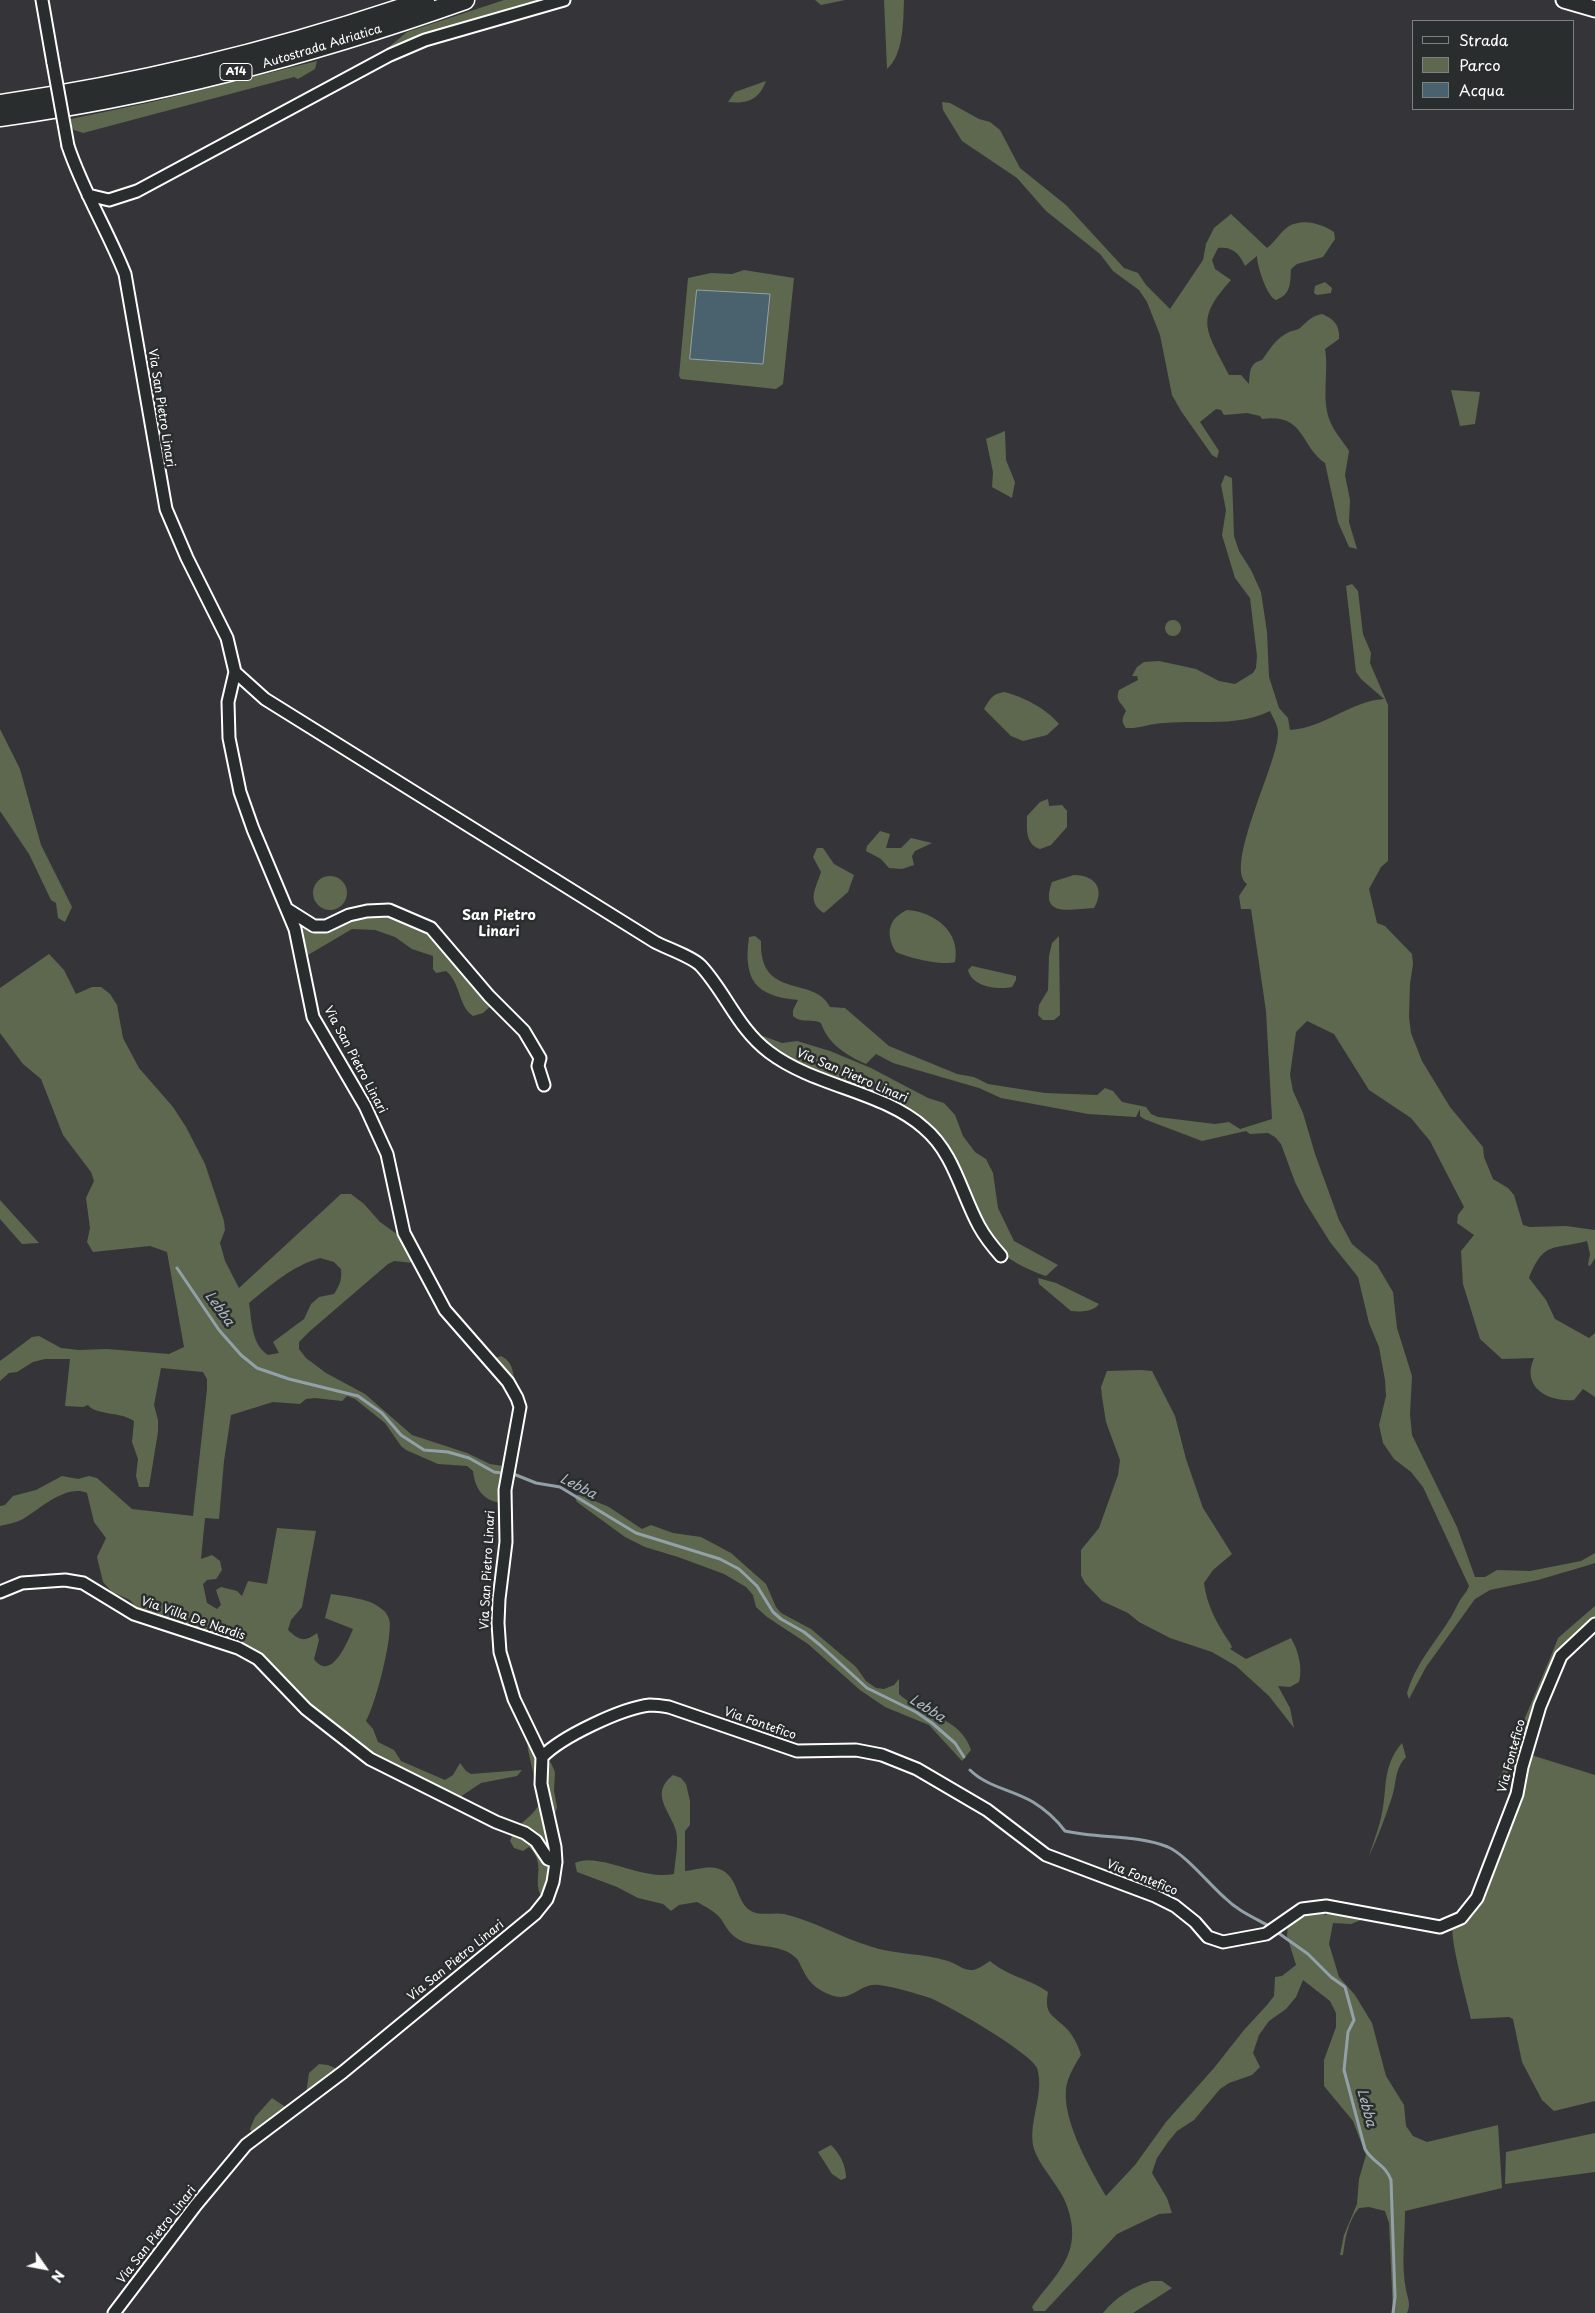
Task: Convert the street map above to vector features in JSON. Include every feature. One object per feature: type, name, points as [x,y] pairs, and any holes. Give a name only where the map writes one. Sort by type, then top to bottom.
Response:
[{"type":"highway","name":"Autostrada Adriatica","points":[[0,104],[121,84],[204,66],[315,36],[425,0]]},
{"type":"highway","name":"Autostrada Adriatica","points":[[0,117],[123,97],[247,69],[342,42],[465,0]]},
{"type":"main road","points":[[1564,0],[1595,8]]},
{"type":"street","name":"Via San Pietro Linari","points":[[42,0],[68,146],[88,195],[125,274],[166,509],[187,558],[227,638],[235,672],[228,702],[228,738],[238,784],[252,829],[295,929],[313,1017],[334,1056],[365,1106],[386,1154],[404,1233],[445,1310],[508,1382],[518,1398],[520,1407],[507,1474],[506,1542],[499,1598],[499,1640],[514,1699],[542,1757],[541,1784],[555,1847],[556,1862],[547,1899],[535,1914],[350,2066],[246,2145],[196,2205],[114,2313]]},
{"type":"street","points":[[88,195],[109,200],[137,191],[368,66],[425,40],[564,0]]},
{"type":"street","name":"Via San Pietro Linari","points":[[235,672],[273,704],[654,942],[700,964],[742,1026],[768,1052],[799,1071],[886,1105],[906,1115],[924,1128],[936,1141],[955,1172],[978,1226],[1002,1256]]},
{"type":"street","points":[[287,910],[314,926],[326,926],[349,915],[367,910],[389,910],[431,928],[489,996],[524,1031],[540,1058],[538,1066],[544,1085]]},
{"type":"street","name":"Via Villa De Nardis","points":[[0,1592],[22,1583],[64,1580],[83,1583],[134,1614],[238,1648],[258,1659],[306,1709],[370,1759],[496,1822],[525,1833],[536,1841],[548,1859],[556,1862]]},
{"type":"street","name":"Via Fontefico","points":[[542,1757],[551,1747],[568,1737],[630,1709],[651,1705],[670,1707],[797,1751],[856,1750],[882,1755],[917,1769],[987,1810],[1046,1855],[1155,1896],[1195,1922],[1208,1937],[1222,1942],[1266,1934],[1302,1909],[1326,1906],[1440,1927],[1461,1918],[1477,1898],[1517,1794],[1522,1767],[1540,1706],[1561,1656],[1595,1624]]},
{"type":"green space","points":[[504,0],[558,0],[388,51],[390,46],[407,32]]},
{"type":"green space","points":[[815,0],[845,0],[821,5]]},
{"type":"green space","points":[[884,0],[904,0],[900,46],[893,63],[887,69]]},
{"type":"green space","points":[[317,61],[315,69],[298,79],[294,77],[83,133],[74,130],[66,120],[152,102]]},
{"type":"green space","points":[[766,81],[756,97],[747,101],[728,102],[735,92]]},
{"type":"green space","points":[[942,102],[950,103],[979,119],[990,122],[1000,130],[1020,168],[1066,205],[1124,268],[1138,273],[1146,285],[1170,309],[1203,260],[1206,244],[1214,228],[1231,214],[1267,248],[1286,228],[1301,222],[1313,223],[1334,232],[1335,239],[1323,257],[1297,264],[1291,269],[1289,288],[1285,295],[1276,300],[1266,287],[1257,256],[1245,266],[1235,252],[1227,248],[1218,248],[1212,260],[1215,269],[1231,280],[1212,306],[1208,316],[1208,326],[1214,347],[1229,375],[1241,375],[1249,384],[1252,366],[1262,360],[1273,344],[1284,335],[1299,329],[1312,317],[1322,314],[1335,323],[1339,339],[1325,349],[1326,404],[1327,413],[1332,425],[1349,451],[1345,475],[1350,500],[1349,522],[1357,549],[1349,547],[1338,522],[1325,463],[1317,456],[1294,426],[1276,418],[1262,419],[1260,416],[1247,413],[1224,415],[1221,410],[1216,409],[1200,422],[1219,451],[1217,458],[1212,455],[1172,395],[1160,335],[1147,302],[1139,290],[1113,271],[1100,254],[1046,211],[1017,178],[962,141],[943,110]]},
{"type":"green space","points":[[744,270],[794,278],[783,384],[776,389],[681,379],[679,376],[688,278],[711,273],[732,274]]},
{"type":"green space","points":[[1325,282],[1332,288],[1331,293],[1317,295],[1314,293],[1315,286]]},
{"type":"green space","points":[[1451,390],[1480,392],[1475,424],[1460,426]]},
{"type":"green space","points":[[1005,431],[1006,460],[1015,482],[1012,498],[992,487],[993,472],[986,439]]},
{"type":"green space","points":[[1225,475],[1232,478],[1234,536],[1239,551],[1251,570],[1261,592],[1267,632],[1269,677],[1279,708],[1288,718],[1290,730],[1315,725],[1360,704],[1384,699],[1361,679],[1356,672],[1346,586],[1352,584],[1358,591],[1363,634],[1371,653],[1370,663],[1388,705],[1388,861],[1381,867],[1369,889],[1377,923],[1385,926],[1412,954],[1409,1017],[1411,1033],[1422,1061],[1450,1107],[1483,1147],[1484,1157],[1493,1179],[1508,1188],[1514,1195],[1523,1225],[1530,1227],[1566,1226],[1595,1230],[1595,1258],[1590,1266],[1588,1265],[1590,1254],[1587,1241],[1558,1247],[1545,1252],[1534,1266],[1529,1278],[1546,1300],[1555,1319],[1589,1338],[1595,1333],[1595,1397],[1583,1389],[1574,1400],[1564,1400],[1546,1395],[1534,1385],[1531,1377],[1531,1368],[1534,1358],[1502,1359],[1480,1339],[1463,1284],[1461,1251],[1474,1235],[1457,1223],[1458,1215],[1464,1207],[1430,1141],[1411,1118],[1369,1090],[1334,1034],[1307,1021],[1296,1032],[1290,1075],[1293,1091],[1303,1113],[1315,1154],[1339,1220],[1352,1244],[1377,1265],[1393,1292],[1397,1328],[1412,1376],[1410,1414],[1412,1435],[1457,1527],[1475,1577],[1485,1577],[1497,1570],[1530,1571],[1581,1561],[1595,1553],[1595,1563],[1538,1580],[1490,1590],[1475,1599],[1426,1667],[1409,1699],[1407,1693],[1417,1669],[1469,1586],[1423,1487],[1411,1472],[1394,1459],[1383,1443],[1379,1425],[1386,1396],[1385,1380],[1379,1347],[1369,1323],[1358,1277],[1330,1242],[1305,1202],[1295,1182],[1281,1144],[1275,1137],[1268,1133],[1250,1134],[1246,1131],[1202,1141],[1144,1119],[1140,1116],[1140,1109],[1136,1117],[1088,1114],[1001,1098],[979,1088],[893,1063],[876,1054],[866,1064],[852,1057],[833,1043],[821,1023],[800,1020],[793,1016],[793,1010],[798,1000],[771,995],[762,990],[755,983],[748,964],[749,937],[755,936],[761,941],[763,960],[769,972],[778,980],[823,997],[830,1007],[845,1008],[889,1046],[957,1074],[974,1077],[988,1084],[1045,1093],[1097,1095],[1105,1088],[1113,1091],[1122,1102],[1146,1107],[1151,1114],[1158,1117],[1215,1124],[1229,1122],[1240,1129],[1272,1119],[1266,1011],[1251,909],[1241,909],[1239,896],[1247,884],[1241,874],[1242,857],[1254,813],[1276,747],[1278,733],[1276,724],[1270,711],[1258,716],[1232,721],[1160,723],[1126,728],[1123,720],[1126,711],[1118,697],[1119,690],[1138,680],[1137,676],[1132,676],[1137,667],[1144,662],[1159,661],[1196,669],[1219,681],[1235,684],[1253,673],[1256,668],[1257,656],[1250,598],[1235,578],[1222,535],[1226,510],[1221,485]]},
{"type":"green space","points":[[1173,620],[1181,628],[1173,636],[1165,628]]},
{"type":"green space","points":[[1004,692],[1034,704],[1048,713],[1059,724],[1047,735],[1023,741],[1011,736],[984,709],[992,698]]},
{"type":"green space","points":[[0,729],[20,769],[41,845],[72,907],[65,922],[58,918],[56,903],[51,900],[29,854],[0,811]]},
{"type":"green space","points":[[1048,799],[1049,806],[1062,805],[1067,811],[1067,827],[1051,845],[1040,849],[1035,847],[1029,840],[1027,816],[1040,802]]},
{"type":"green space","points":[[880,831],[890,834],[886,848],[901,848],[911,838],[932,843],[915,851],[912,856],[914,865],[902,869],[889,868],[881,859],[866,851],[867,846]]},
{"type":"green space","points":[[817,848],[823,848],[834,864],[854,875],[848,892],[824,913],[818,909],[814,899],[815,889],[821,872],[813,857]]},
{"type":"green space","points":[[1074,875],[1088,878],[1096,885],[1099,895],[1094,908],[1067,910],[1053,906],[1049,893],[1052,882]]},
{"type":"green space","points":[[330,876],[337,877],[342,881],[346,886],[346,900],[342,905],[337,909],[330,910],[323,909],[318,905],[314,900],[313,893],[314,886],[318,881],[323,877]]},
{"type":"green space","points":[[907,910],[927,915],[936,919],[944,926],[954,942],[956,951],[955,962],[926,961],[896,952],[890,939],[890,928],[892,922]]},
{"type":"green space","points":[[389,912],[429,933],[494,1003],[483,1013],[473,1016],[468,1012],[451,976],[446,971],[436,973],[433,969],[433,956],[412,949],[395,937],[375,930],[352,929],[308,955],[299,922],[344,920]]},
{"type":"green space","points":[[1059,936],[1060,1015],[1054,1020],[1043,1020],[1038,1015],[1039,1005],[1048,990],[1049,956],[1052,943]]},
{"type":"green space","points":[[49,954],[64,970],[76,994],[92,987],[101,987],[110,994],[117,1005],[123,1038],[139,1068],[173,1107],[186,1127],[205,1164],[224,1221],[225,1230],[220,1243],[225,1261],[239,1288],[341,1194],[351,1194],[364,1204],[380,1222],[401,1237],[414,1263],[394,1261],[388,1264],[310,1331],[299,1342],[299,1349],[306,1358],[326,1373],[365,1394],[412,1435],[467,1453],[490,1464],[503,1466],[508,1463],[501,1503],[484,1496],[478,1488],[473,1471],[467,1466],[438,1464],[406,1450],[385,1423],[355,1399],[347,1396],[342,1401],[315,1398],[306,1399],[300,1404],[273,1402],[231,1415],[224,1461],[219,1519],[205,1518],[201,1559],[212,1555],[220,1561],[222,1570],[216,1579],[207,1580],[203,1584],[207,1603],[217,1609],[221,1605],[216,1590],[221,1587],[237,1591],[242,1596],[248,1581],[267,1584],[277,1528],[316,1531],[302,1607],[291,1620],[288,1630],[302,1639],[309,1638],[317,1633],[319,1640],[314,1659],[320,1665],[327,1666],[338,1658],[353,1629],[325,1618],[331,1594],[365,1600],[378,1606],[386,1613],[390,1627],[389,1639],[383,1670],[366,1721],[373,1729],[378,1742],[394,1750],[401,1761],[445,1780],[453,1775],[460,1763],[471,1774],[522,1770],[517,1776],[481,1783],[460,1797],[451,1797],[383,1763],[311,1707],[266,1658],[251,1648],[140,1612],[130,1600],[112,1592],[103,1582],[97,1557],[106,1538],[94,1522],[87,1493],[79,1491],[62,1495],[23,1519],[0,1526],[0,1506],[5,1505],[13,1496],[36,1490],[62,1476],[78,1479],[89,1476],[97,1478],[132,1509],[193,1516],[207,1379],[203,1372],[161,1368],[154,1405],[158,1420],[158,1432],[149,1487],[139,1487],[136,1476],[138,1459],[132,1442],[134,1421],[123,1416],[96,1410],[88,1405],[83,1407],[65,1406],[70,1359],[45,1359],[33,1362],[17,1372],[9,1373],[0,1381],[0,1361],[32,1337],[39,1336],[61,1348],[79,1350],[107,1349],[169,1354],[184,1347],[167,1252],[150,1246],[93,1252],[87,1242],[90,1228],[86,1198],[94,1181],[91,1172],[63,1135],[41,1079],[23,1064],[0,1033],[0,988]],"holes":[[[320,1258],[334,1262],[341,1269],[340,1282],[334,1294],[319,1297],[311,1304],[304,1319],[273,1342],[279,1353],[268,1355],[258,1345],[255,1338],[249,1303],[282,1277],[310,1261]]]},
{"type":"green space","points":[[972,966],[1016,976],[1016,980],[1012,987],[986,986],[970,976],[968,970]]},
{"type":"green space","points":[[760,1035],[782,1043],[797,1041],[830,1051],[871,1068],[928,1098],[944,1103],[955,1115],[963,1136],[975,1152],[986,1159],[993,1173],[998,1208],[1014,1241],[1058,1265],[1046,1276],[1022,1266],[1000,1252],[925,1127],[800,1071],[757,1036]]},
{"type":"green space","points":[[0,1200],[39,1243],[22,1244],[0,1219]]},
{"type":"green space","points":[[1038,1278],[1056,1283],[1099,1304],[1090,1310],[1071,1311],[1039,1284]]},
{"type":"green space","points":[[501,1356],[510,1364],[515,1384],[490,1360]]},
{"type":"green space","points":[[1107,1371],[1152,1371],[1175,1416],[1186,1459],[1203,1508],[1232,1554],[1213,1570],[1204,1583],[1210,1607],[1232,1647],[1230,1649],[1246,1659],[1291,1638],[1296,1648],[1300,1665],[1299,1682],[1290,1687],[1278,1686],[1290,1708],[1294,1728],[1269,1696],[1236,1666],[1212,1652],[1170,1638],[1139,1622],[1128,1613],[1102,1601],[1085,1583],[1081,1575],[1081,1550],[1099,1528],[1118,1475],[1120,1460],[1106,1422],[1101,1387]]},
{"type":"green space","points":[[578,1494],[609,1507],[642,1529],[651,1525],[673,1533],[701,1537],[731,1553],[766,1584],[776,1607],[781,1613],[811,1629],[856,1667],[866,1681],[876,1688],[884,1689],[894,1685],[899,1679],[899,1694],[959,1730],[971,1750],[962,1761],[929,1725],[885,1707],[860,1690],[808,1644],[767,1617],[756,1607],[753,1595],[746,1587],[724,1574],[645,1547],[625,1537],[577,1502],[575,1498]]},
{"type":"green space","points":[[1595,1606],[1595,1618],[1555,1660],[1526,1729],[1516,1763],[1510,1772],[1497,1779],[1501,1775],[1558,1638]]},
{"type":"green space","points":[[527,1734],[541,1757],[551,1763],[555,1772],[554,1791],[557,1807],[553,1822],[555,1859],[543,1899],[539,1892],[538,1867],[535,1854],[529,1847],[523,1851],[514,1848],[510,1841],[516,1829],[532,1814],[540,1803],[528,1750]]},
{"type":"green space","points":[[1402,1743],[1406,1757],[1399,1767],[1394,1792],[1369,1856],[1381,1818],[1388,1770],[1395,1752]]},
{"type":"green space","points":[[1528,1754],[1595,1775],[1595,2101],[1554,2111],[1542,2100],[1522,2062],[1513,2019],[1509,2017],[1471,2019],[1456,1957],[1453,1933],[1454,1925],[1465,1918]]},
{"type":"green space","points":[[673,1775],[681,1778],[686,1784],[690,1801],[690,1825],[685,1831],[685,1871],[711,1867],[726,1873],[731,1878],[743,1903],[753,1912],[784,1914],[869,1946],[938,1958],[970,1970],[980,1968],[990,1961],[1048,1992],[1048,2010],[1071,2034],[1081,2055],[1068,2080],[1066,2093],[1067,2108],[1071,2124],[1084,2156],[1106,2196],[1135,2165],[1166,2122],[1274,1996],[1275,1977],[1282,1976],[1296,1965],[1287,1936],[1288,1924],[1297,1916],[1323,1912],[1325,1915],[1333,1912],[1366,1918],[1351,1924],[1333,1923],[1329,1944],[1339,1977],[1355,1995],[1372,2023],[1386,2076],[1404,2105],[1406,2126],[1413,2136],[1427,2142],[1498,2125],[1502,2188],[1405,2211],[1404,2270],[1409,2307],[1407,2313],[1393,2313],[1389,2223],[1385,2211],[1369,2207],[1359,2208],[1350,2224],[1343,2255],[1340,2255],[1344,2235],[1357,2204],[1359,2179],[1366,2155],[1353,2121],[1324,2086],[1324,2060],[1336,2027],[1336,2013],[1330,2001],[1303,1980],[1296,1997],[1286,2009],[1269,2021],[1259,2035],[1253,2053],[1260,2067],[1252,2075],[1229,2083],[1220,2089],[1194,2120],[1177,2131],[1157,2158],[1152,2173],[1167,2198],[1172,2213],[1159,2214],[1117,2234],[1045,2311],[1034,2311],[1032,2307],[1065,2262],[1070,2250],[1072,2237],[1067,2206],[1057,2186],[1039,2161],[1033,2144],[1033,2123],[1039,2090],[1037,2068],[1005,2041],[970,2019],[930,1998],[879,1985],[872,1985],[842,1997],[835,1996],[822,1991],[812,1984],[798,1960],[789,1952],[742,1941],[731,1933],[716,1914],[697,1902],[679,1905],[671,1911],[663,1904],[638,1898],[617,1887],[577,1872],[575,1863],[585,1860],[608,1863],[648,1874],[674,1874],[677,1836],[662,1796],[662,1789]]},
{"type":"green space","points":[[319,2064],[328,2065],[339,2070],[306,2094],[309,2073]]},
{"type":"green space","points":[[272,2098],[287,2108],[253,2135],[250,2129],[255,2117]]},
{"type":"green space","points":[[1595,2133],[1595,2172],[1505,2184],[1506,2152]]},
{"type":"green space","points":[[831,2145],[844,2164],[846,2178],[841,2180],[832,2174],[818,2152]]},
{"type":"green space","points":[[1151,2281],[1162,2281],[1172,2288],[1133,2313],[1103,2313],[1124,2294],[1137,2286]]},
{"type":"water","points":[[697,290],[770,294],[763,364],[690,359]]},
{"type":"waterway","name":"Lebba","points":[[177,1268],[219,1330],[241,1355],[257,1368],[289,1379],[358,1396],[382,1413],[401,1435],[424,1450],[448,1452],[469,1458],[494,1472],[516,1475],[536,1483],[560,1487],[636,1533],[720,1559],[739,1569],[757,1586],[773,1612],[781,1619],[804,1632],[867,1688],[916,1712],[932,1723],[955,1743],[964,1757]]},
{"type":"waterway","name":"Lebba","points":[[970,1770],[984,1780],[1033,1802],[1050,1815],[1065,1831],[1143,1840],[1168,1847],[1190,1863],[1235,1907],[1271,1927]]},
{"type":"waterway","name":"Lebba","points":[[1277,1932],[1308,1954],[1331,1977],[1345,1987],[1354,2020],[1348,2032],[1344,2070],[1365,2149],[1386,2171],[1391,2180],[1395,2297],[1393,2313]]},
{"type":"district","name":"San Pietro Linari","points":[[499,924]]}]
